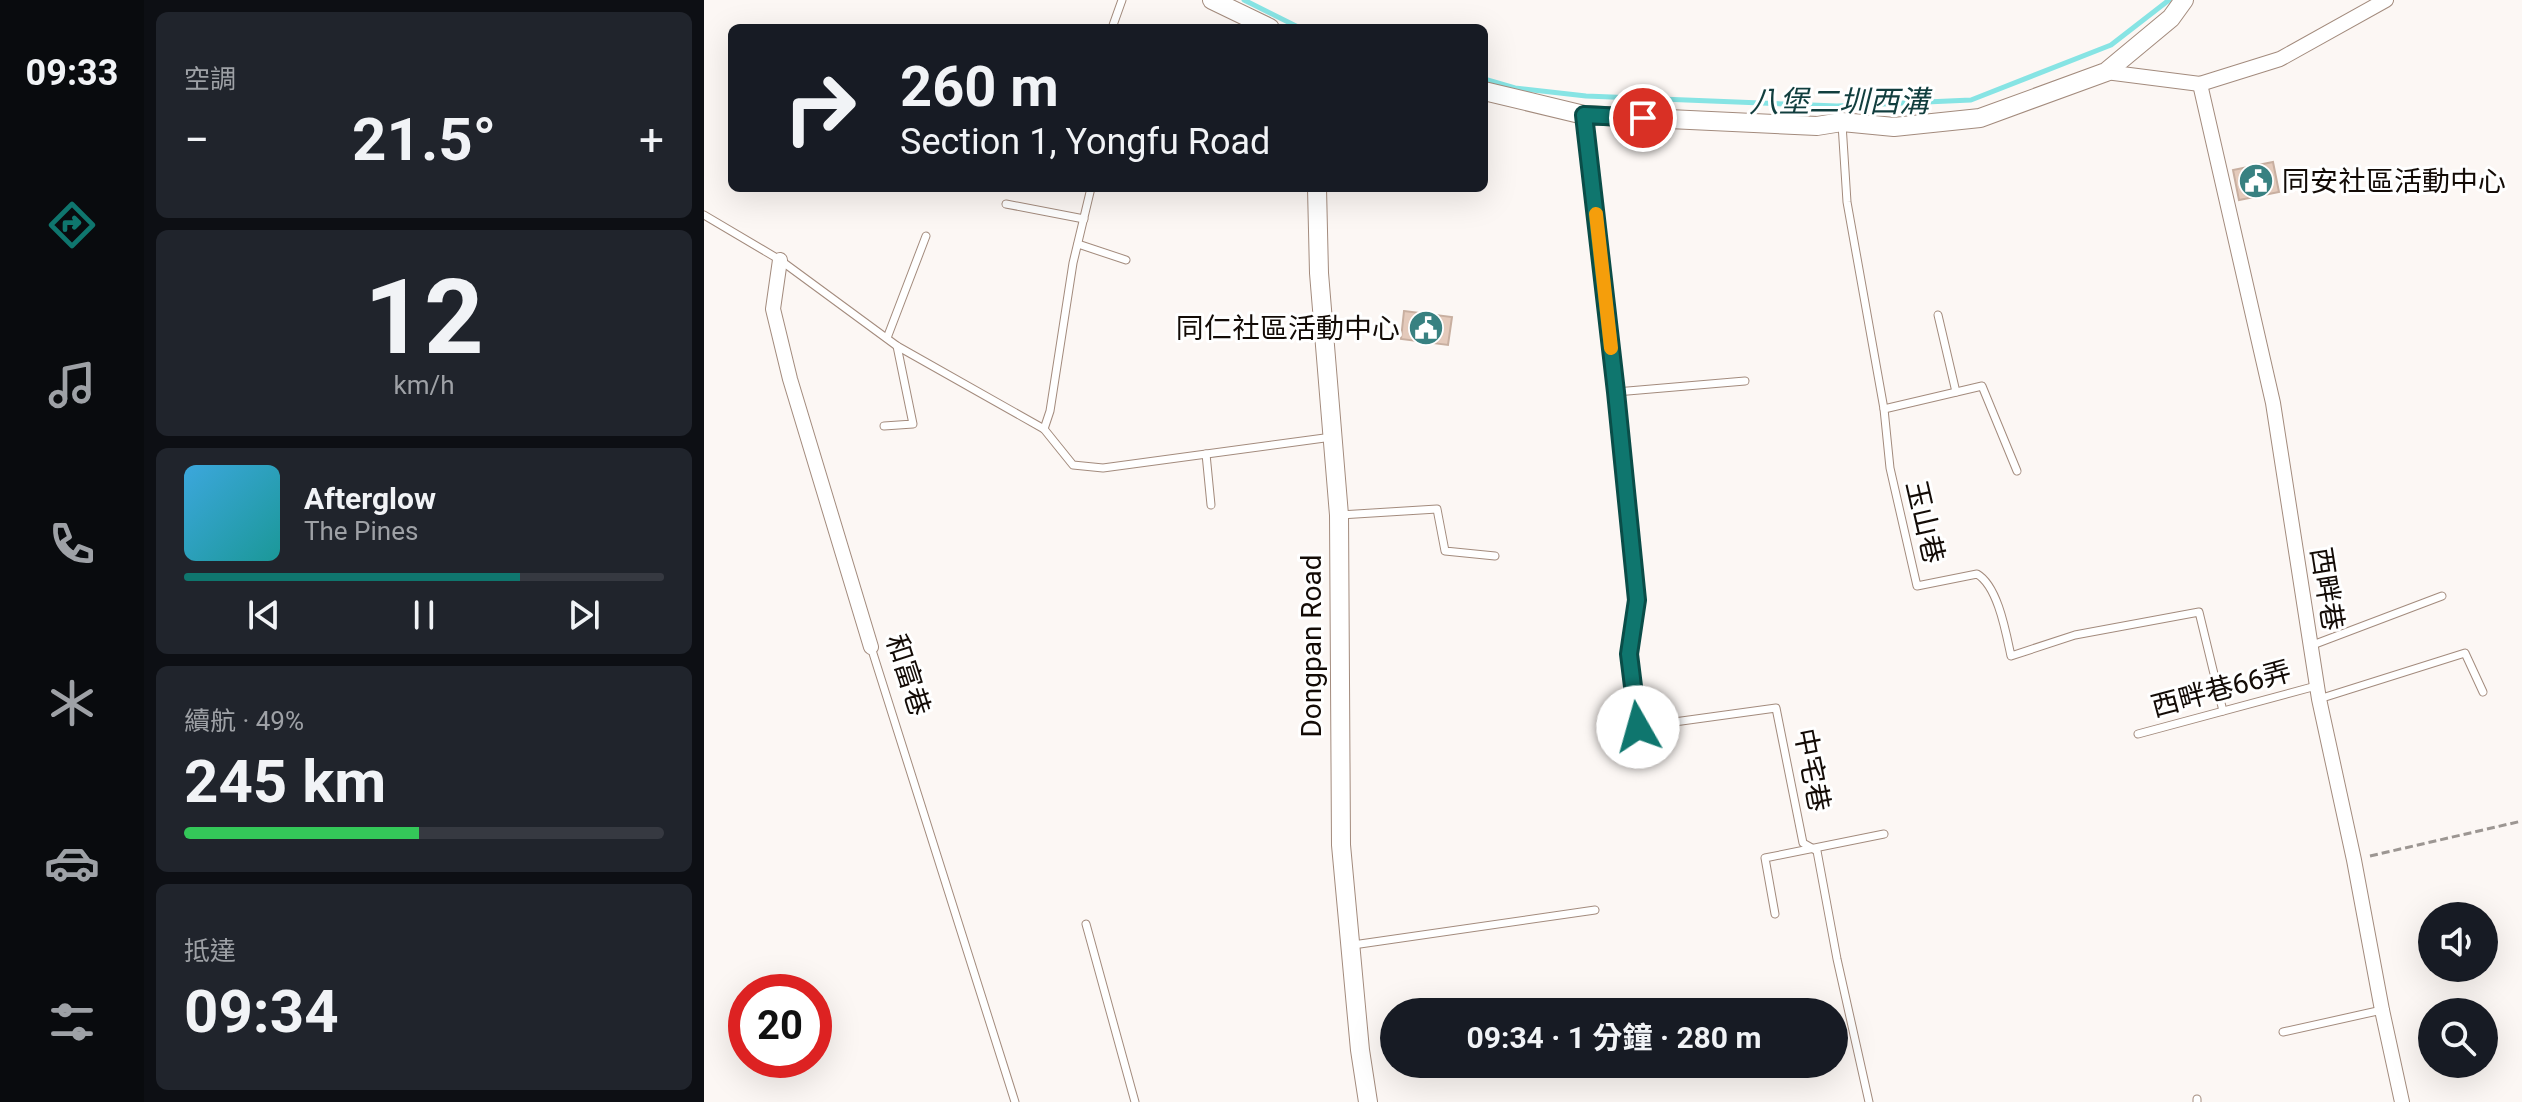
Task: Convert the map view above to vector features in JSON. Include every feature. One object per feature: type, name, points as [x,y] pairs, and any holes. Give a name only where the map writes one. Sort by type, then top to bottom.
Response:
[{"type":"street","points":[[1212,0],[1262,24]]},
{"type":"street","points":[[1488,92],[1584,115],[1817,126],[1842,122],[1894,127],[1980,118],[2106,72],[2171,18],[2184,0]]},
{"type":"street","points":[[2106,72],[2200,84],[2280,59],[2386,0]]},
{"type":"street","name":"西畔巷","points":[[2200,84],[2273,403],[2318,692],[2402,1102]]},
{"type":"street","name":"Dongpan Road","points":[[1317,192],[1319,273],[1339,515],[1341,845],[1360,1050],[1368,1102]]},
{"type":"street","name":"和富巷","points":[[780,260],[773,309],[790,379],[871,647]]},
{"type":"lane","points":[[1113,24],[1122,0]]},
{"type":"lane","name":"中宅巷","points":[[1584,115],[1637,600],[1629,654],[1638,727],[1776,708],[1803,843],[1817,851],[1869,1102]]},
{"type":"lane","name":"玉山巷","points":[[1842,122],[1847,202],[1884,409],[1890,468],[1917,586],[1977,574],[1984,578],[1999,607],[2011,656],[2075,635],[2199,612],[2223,711]]},
{"type":"lane","points":[[1044,429],[1050,411],[1078,244],[1090,192]]},
{"type":"lane","points":[[1006,204],[1084,219]]},
{"type":"lane","points":[[704,215],[780,260],[897,346],[1044,429],[1073,465],[1103,468],[1334,436]]},
{"type":"lane","points":[[887,338],[926,236]]},
{"type":"lane","points":[[1078,244],[1126,260]]},
{"type":"lane","points":[[1938,315],[1956,392]]},
{"type":"lane","points":[[884,426],[913,424],[897,346]]},
{"type":"lane","points":[[1616,392],[1745,381]]},
{"type":"lane","points":[[1884,409],[1982,386],[2017,471]]},
{"type":"lane","points":[[1206,454],[1211,505]]},
{"type":"lane","points":[[1339,515],[1437,509],[1445,551],[1495,556]]},
{"type":"lane","points":[[2310,646],[2442,596]]},
{"type":"lane","name":"和富巷","points":[[871,647],[1015,1102]]},
{"type":"lane","name":"西畔巷66弄","points":[[2138,734],[2223,711],[2318,692],[2465,653],[2483,692]]},
{"type":"lane","points":[[1775,914],[1765,858],[1884,834]]},
{"type":"lane","points":[[1350,945],[1595,910]]},
{"type":"lane","points":[[1086,924],[1135,1102]]},
{"type":"lane","points":[[2283,1032],[2382,1010]]},
{"type":"path","points":[[2354,860],[2522,821]]},
{"type":"building","name":"同安社區活動中心","points":[[2273,162],[2279,192],[2239,200],[2233,170]]},
{"type":"building","name":"同仁社區活動中心","points":[[1404,311],[1452,317],[1448,345],[1401,339]]},
{"type":"waterway","name":"八堡二圳西溝","points":[[1244,0],[1292,24]]},
{"type":"waterway","name":"八堡二圳西溝","points":[[1488,80],[1515,88],[1586,96],[1837,106],[1971,100],[2111,45],[2169,0]]},
{"type":"slow traffic","points":[[1596,214],[1611,348]]},
{"type":"place","name":"同安社區活動中心","points":[[2256,181]]},
{"type":"place","name":"同仁社區活動中心","points":[[1426,328]]},
{"type":"route","points":[[1638,727],[1629,654],[1637,600],[1584,115],[1643,118]]}]
